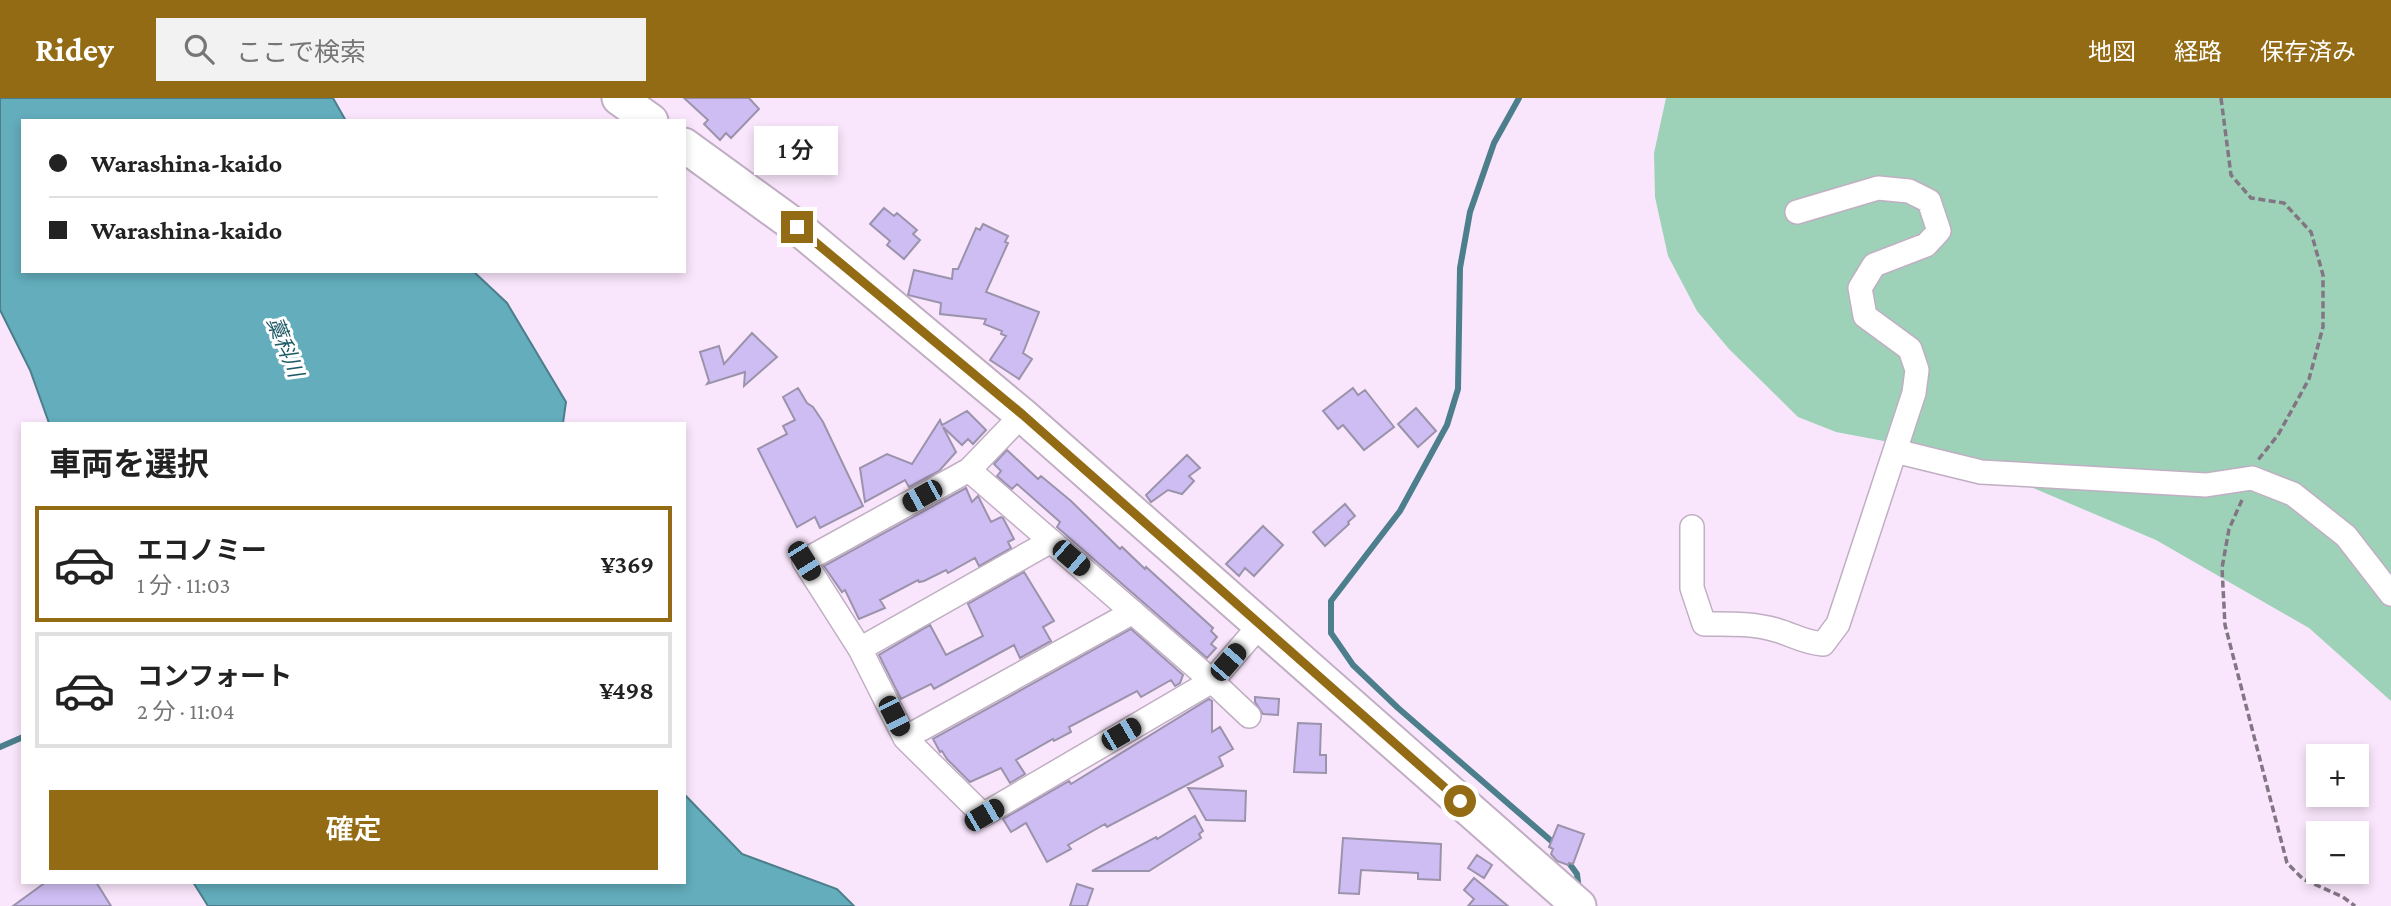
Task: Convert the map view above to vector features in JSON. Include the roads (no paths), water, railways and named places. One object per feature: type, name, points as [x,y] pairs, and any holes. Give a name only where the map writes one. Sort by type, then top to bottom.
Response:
[{"type":"highway","points":[[620,98],[648,119]]},
{"type":"highway","points":[[686,146],[797,227],[1023,415],[1579,906]]},
{"type":"street","points":[[1692,527],[1692,588],[1704,624],[1736,624],[1775,630],[1803,642],[1823,644],[1838,624],[1914,393],[1917,370],[1910,349],[1865,316],[1860,288],[1874,265],[1926,246],[1939,231],[1929,201],[1909,191],[1878,188],[1797,212]]},
{"type":"street","points":[[1023,415],[969,470],[804,561],[860,649],[905,738],[984,815],[1212,681],[1260,625]]},
{"type":"street","points":[[1895,451],[1981,472],[2206,485],[2252,478],[2293,494],[2346,536],[2391,594]]},
{"type":"street","points":[[969,470],[1249,716]]},
{"type":"street","points":[[860,649],[1051,541]]},
{"type":"street","points":[[905,738],[1133,612]]},
{"type":"water","name":"藁科川","points":[[0,98],[333,98],[345,119],[21,119],[21,273],[475,273],[507,303],[566,402],[563,422],[49,422],[30,370],[0,310]]},
{"type":"water","points":[[686,796],[742,854],[837,889],[854,906],[208,906],[194,884],[686,884]]},
{"type":"waterway","points":[[1519,98],[1494,143],[1470,212],[1460,268],[1458,389],[1447,425],[1400,511],[1331,601],[1331,633],[1353,665],[1398,708],[1556,845]]},
{"type":"waterway","points":[[0,747],[21,738]]},
{"type":"waterway","points":[[1564,856],[1577,874],[1579,890]]}]
